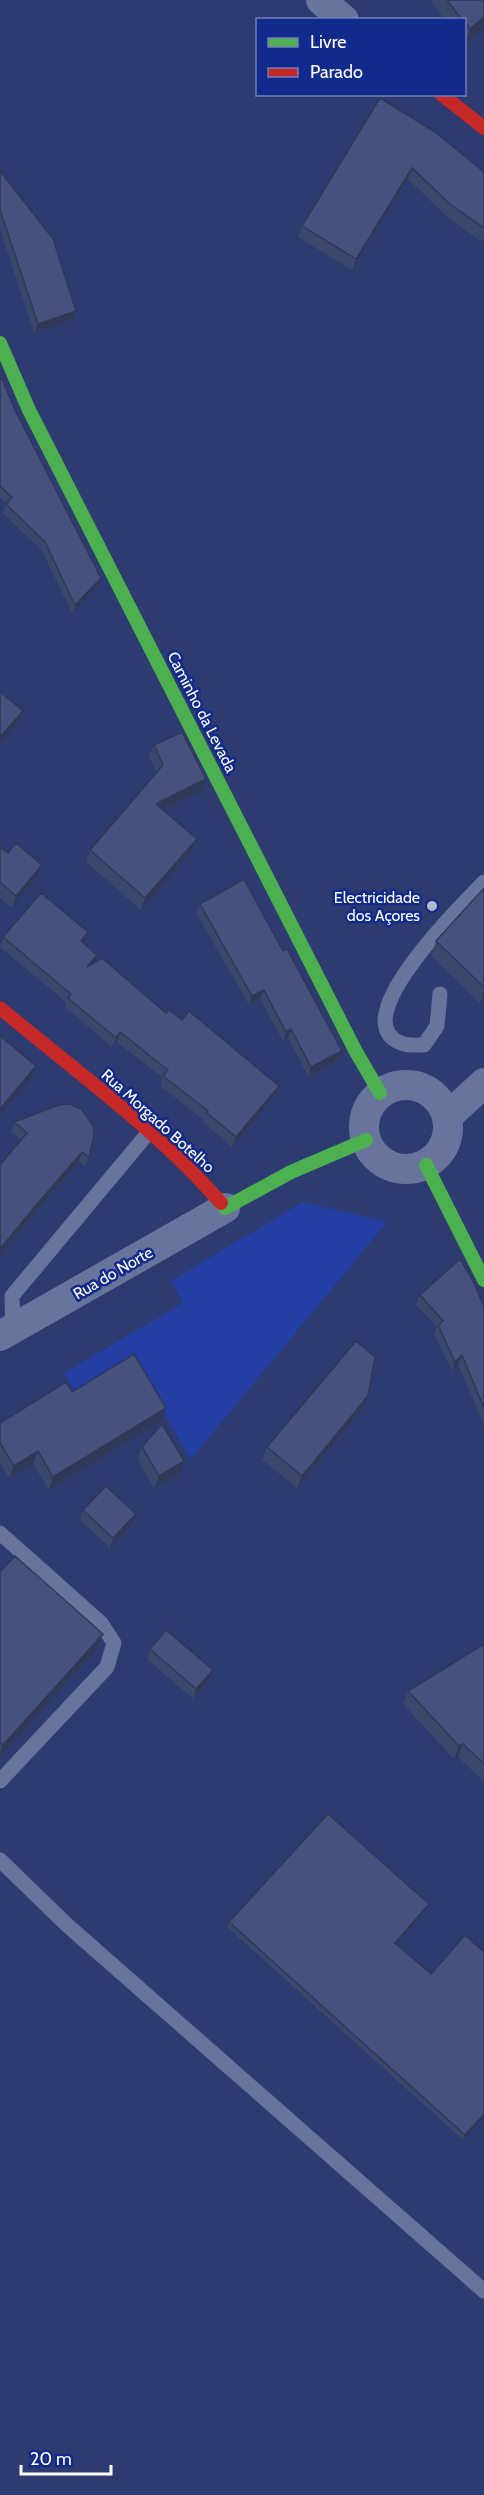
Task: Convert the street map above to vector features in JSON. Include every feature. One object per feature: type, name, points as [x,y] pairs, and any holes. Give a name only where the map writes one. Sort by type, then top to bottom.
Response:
[{"type":"street","points":[[321,0],[342,18]]},
{"type":"street","points":[[444,96],[484,128]]},
{"type":"street","name":"Caminho da Levada","points":[[0,343],[5,368],[350,1039],[380,1093]]},
{"type":"street","name":"Rua Morgado Botelho","points":[[0,1008],[149,1132],[202,1180],[225,1209]]},
{"type":"street","points":[[447,1118],[484,1083]]},
{"type":"street","points":[[402,1085],[426,1090],[439,1101],[447,1118],[446,1140],[442,1150],[426,1165],[414,1169],[390,1167],[375,1156],[366,1140],[363,1127],[365,1115],[371,1103],[380,1093],[402,1085]]},
{"type":"street","points":[[225,1209],[291,1172],[366,1140]]},
{"type":"street","points":[[426,1165],[484,1280]]},
{"type":"street","name":"Rua do Norte","points":[[7,1332],[225,1209]]},
{"type":"lane","points":[[440,994],[437,1026],[424,1045],[402,1044],[392,1038],[386,1026],[387,1007],[401,980],[424,944],[484,882]]},
{"type":"lane","points":[[7,1332],[12,1296],[149,1132]]},
{"type":"lane","points":[[0,1533],[101,1623],[114,1642],[107,1667],[0,1780]]},
{"type":"lane","points":[[0,1860],[67,1925],[484,2291]]},
{"type":"shaded area","points":[[303,1202],[387,1222],[191,1459],[132,1358],[75,1391],[64,1373],[183,1303],[171,1281]]},
{"type":"building","points":[[447,0],[484,0],[484,17],[470,29],[466,23],[466,18],[460,18]]},
{"type":"building","points":[[380,98],[435,132],[484,172],[484,228],[451,205],[412,168],[356,259],[302,226]]},
{"type":"building","points":[[0,171],[53,239],[76,311],[38,324],[0,210]]},
{"type":"building","points":[[0,377],[101,578],[75,605],[45,542],[6,504],[12,497],[0,486]]},
{"type":"building","points":[[0,692],[23,711],[0,737]]},
{"type":"building","points":[[182,732],[206,779],[156,804],[197,839],[145,898],[90,850],[163,765],[154,745]]},
{"type":"building","points":[[16,843],[42,865],[16,896],[0,882],[0,847],[8,853]]},
{"type":"building","points":[[244,879],[283,951],[287,949],[342,1051],[311,1067],[291,1029],[286,1032],[264,990],[252,996],[200,904]]},
{"type":"building","points":[[484,888],[484,987],[436,941]]},
{"type":"building","points":[[41,893],[88,932],[81,941],[97,955],[87,967],[102,958],[166,1013],[169,1010],[182,1020],[189,1011],[279,1086],[236,1137],[207,1113],[208,1111],[163,1076],[168,1070],[120,1032],[116,1038],[68,998],[71,994],[3,937]]},
{"type":"building","points":[[0,1036],[36,1066],[0,1109]]},
{"type":"building","points":[[70,1104],[81,1109],[93,1125],[94,1135],[89,1157],[82,1152],[0,1249],[0,1165],[27,1133],[14,1122],[59,1105]]},
{"type":"building","points":[[460,1259],[484,1307],[484,1408],[462,1355],[455,1362],[438,1325],[443,1321],[420,1295]]},
{"type":"building","points":[[356,1341],[375,1357],[368,1396],[302,1476],[267,1447]]},
{"type":"building","points":[[134,1354],[166,1408],[53,1477],[38,1451],[14,1466],[0,1443],[0,1423],[66,1382],[72,1392]]},
{"type":"building","points":[[162,1424],[184,1461],[159,1476],[142,1447]]},
{"type":"building","points":[[106,1486],[136,1514],[113,1538],[83,1510]]},
{"type":"building","points":[[15,1556],[103,1634],[3,1745],[0,1742],[0,1572]]},
{"type":"building","points":[[166,1630],[213,1670],[196,1689],[150,1649]]},
{"type":"building","points":[[484,1644],[484,1764],[463,1744],[459,1746],[408,1691]]},
{"type":"building","points":[[328,1814],[429,1904],[395,1943],[431,1974],[465,1935],[484,1952],[484,2114],[465,2135],[229,1922]]},
{"type":"traffic: fast","points":[[0,343],[29,410],[355,1050],[380,1093]]},
{"type":"traffic: fast","points":[[221,1203],[225,1208],[291,1172],[366,1140]]},
{"type":"traffic: fast","points":[[426,1165],[484,1280]]},
{"type":"traffic: jam","points":[[444,96],[484,128]]},
{"type":"traffic: jam","points":[[0,1008],[143,1126],[197,1176],[221,1203]]},
{"type":"place","name":"Electricidade dos Açores","points":[[432,906]]}]
